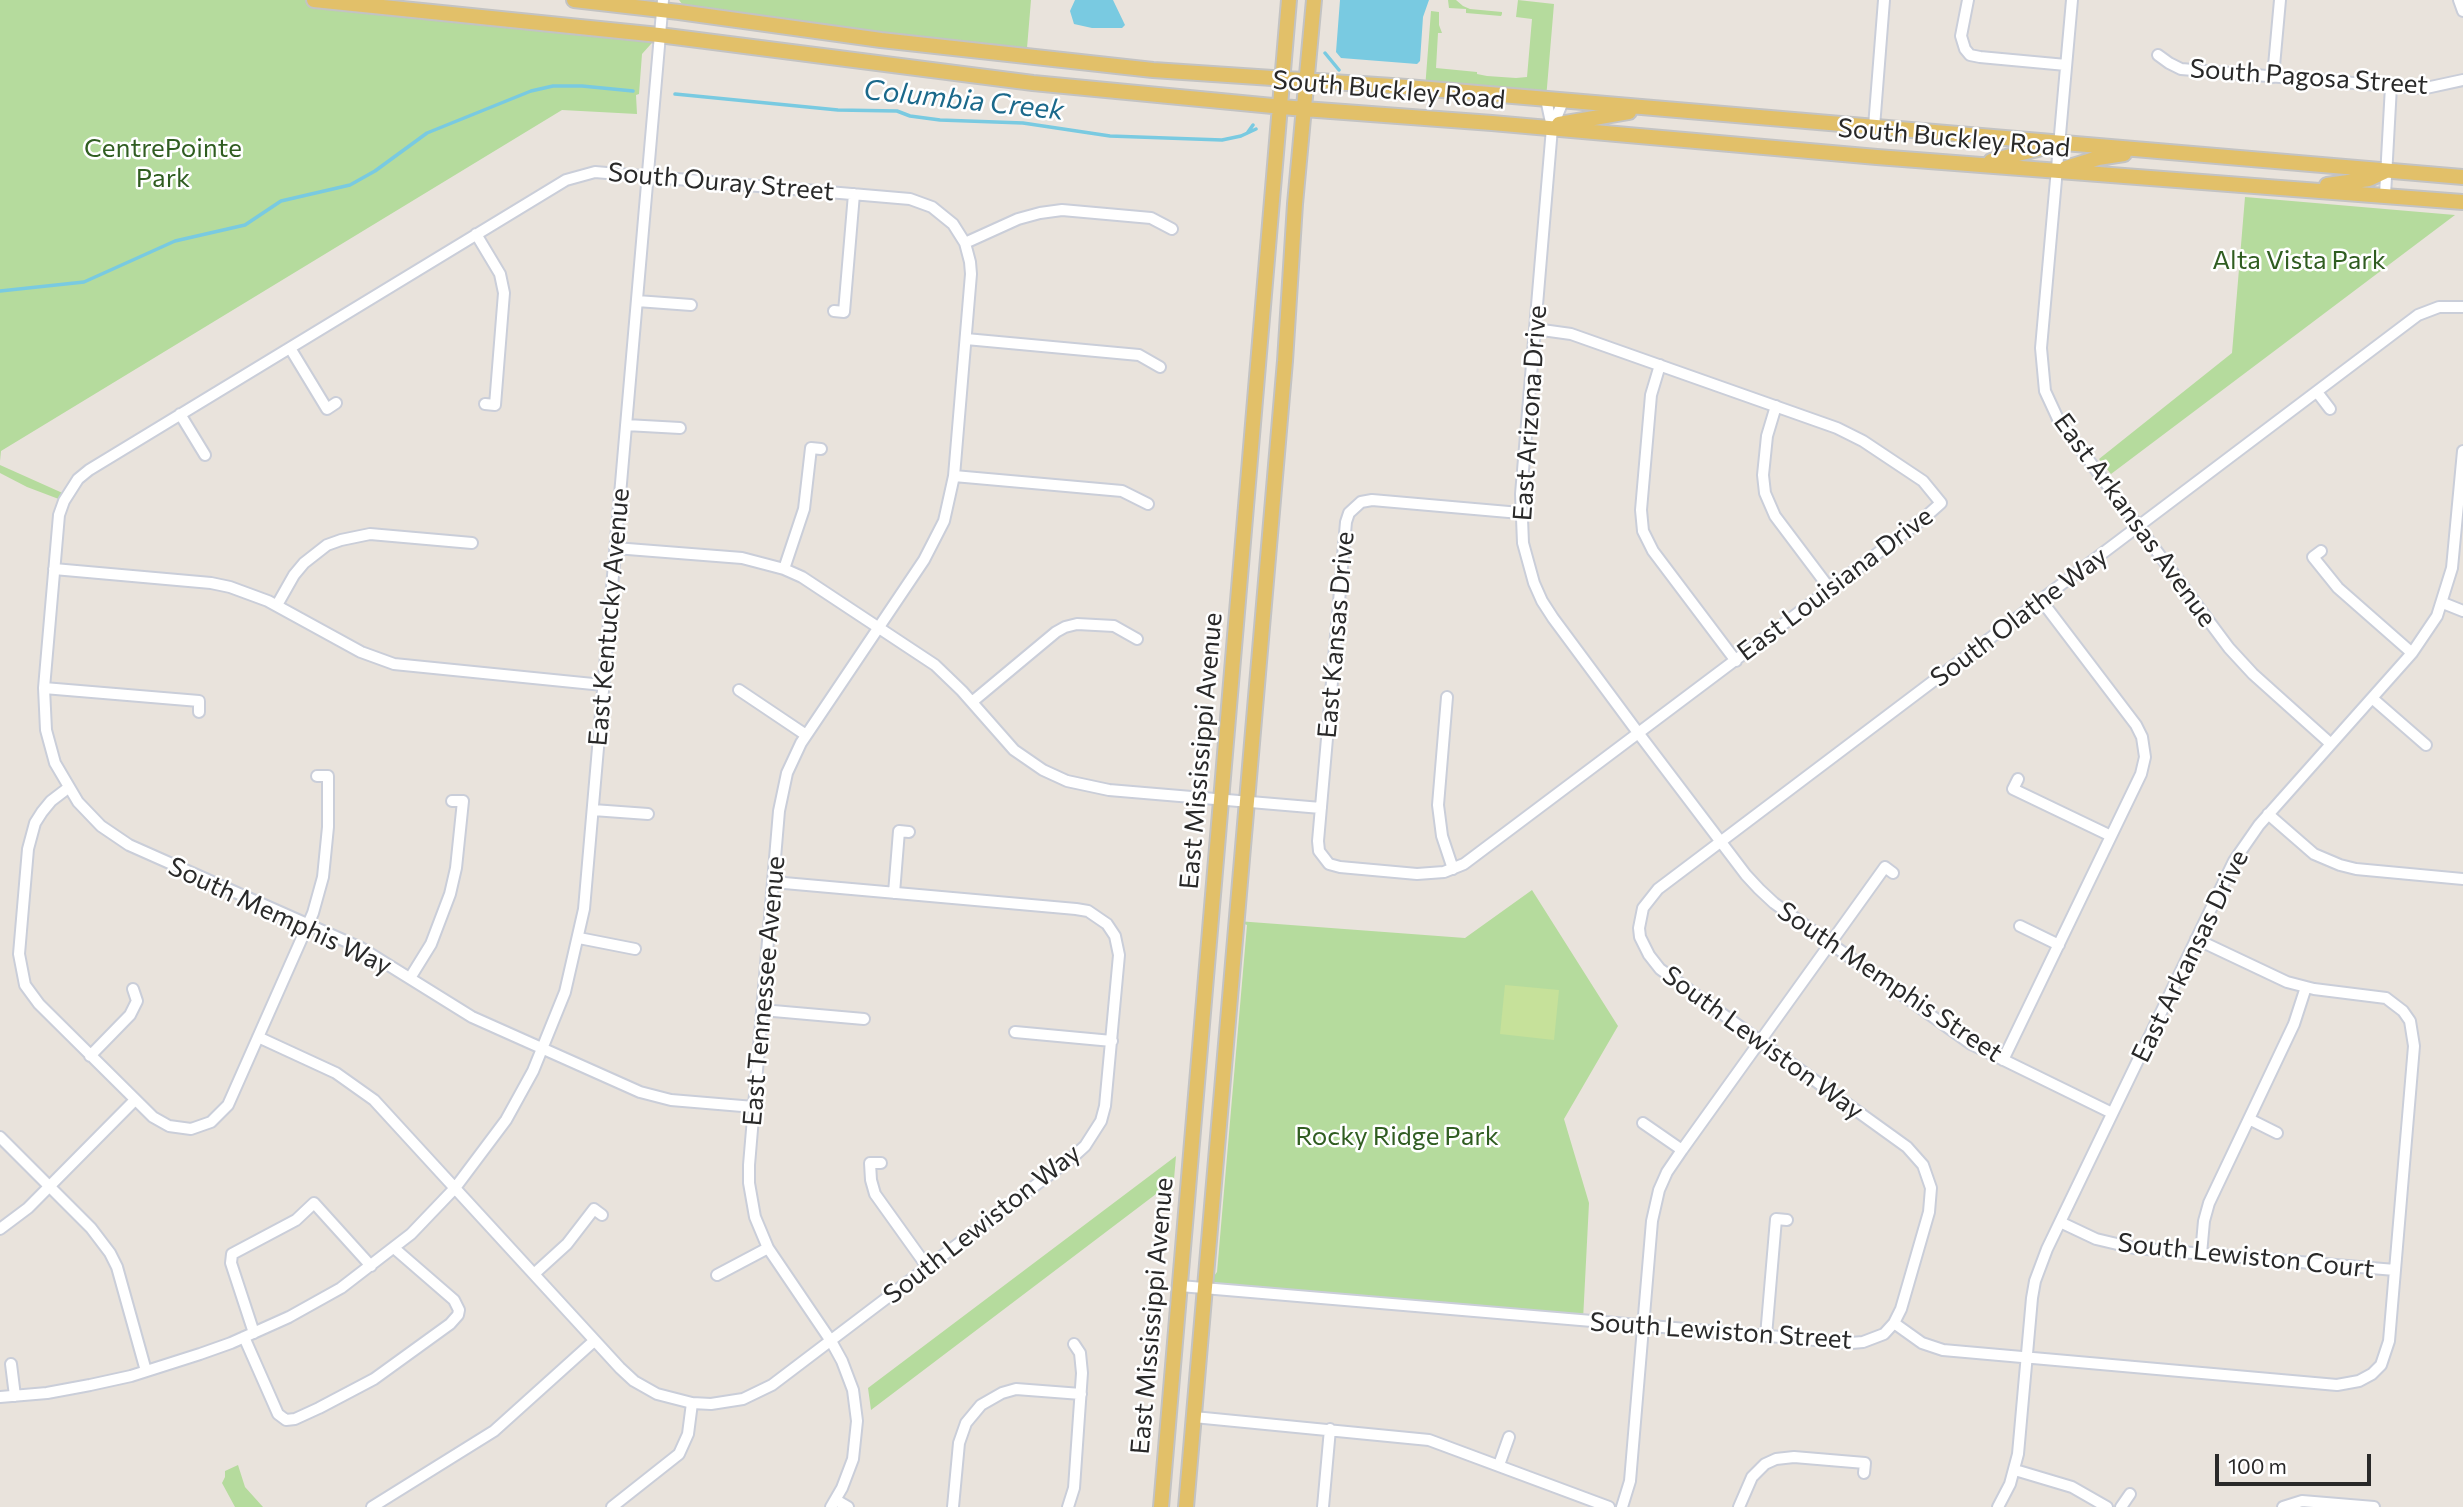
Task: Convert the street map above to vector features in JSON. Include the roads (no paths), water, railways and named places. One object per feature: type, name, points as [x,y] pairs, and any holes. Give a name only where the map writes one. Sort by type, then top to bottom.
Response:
[{"type":"main road","name":"South Buckley Road","points":[[314,0],[659,35],[924,71],[1304,109],[2463,202]]},
{"type":"main road","name":"South Buckley Road","points":[[574,0],[662,5],[1044,59],[2463,177]]},
{"type":"main road","name":"East Mississippi Avenue","points":[[1161,1507],[1289,0]]},
{"type":"main road","name":"East Mississippi Avenue","points":[[1186,1507],[1314,0]]},
{"type":"main road","points":[[1552,128],[1575,120],[1651,108]]},
{"type":"main road","points":[[1976,165],[2059,142]]},
{"type":"main road","points":[[2056,171],[2098,158],[2146,150]]},
{"type":"main road","points":[[2301,189],[2369,179],[2386,171]]},
{"type":"street","points":[[1874,127],[1884,0]]},
{"type":"street","points":[[1968,0],[1961,36],[1970,55],[2066,65]]},
{"type":"street","name":"East Arkansas Avenue","points":[[2072,0],[2041,348],[2045,391],[2058,419],[2245,666],[2331,744]]},
{"type":"street","points":[[2273,77],[2280,0]]},
{"type":"street","points":[[2459,0],[2463,11]]},
{"type":"street","name":"East Kentucky Avenue","points":[[0,1397],[90,1385],[146,1371],[249,1335],[315,1303],[394,1248],[456,1188],[506,1120],[543,1050],[565,992],[584,909],[662,5]]},
{"type":"street","name":"South Pagosa Street","points":[[2158,55],[2181,69],[2273,77],[2426,88],[2463,80]]},
{"type":"street","points":[[2385,195],[2391,86]]},
{"type":"street","name":"East Arizona Drive","points":[[1546,99],[1552,128],[1520,513],[1527,563],[1542,601],[1553,618],[1698,812]]},
{"type":"street","name":"East Arizona Drive","points":[[1552,128],[1563,101]]},
{"type":"street","name":"South Ouray Street","points":[[54,569],[59,515],[71,488],[89,470],[580,174],[606,172],[921,202],[953,224],[965,243]]},
{"type":"street","points":[[834,311],[844,312],[854,194]]},
{"type":"street","points":[[965,243],[1018,219],[1062,210],[1151,218],[1172,229]]},
{"type":"street","points":[[477,234],[500,274],[504,293],[495,405],[485,404]]},
{"type":"street","name":"East Tennessee Avenue","points":[[833,1503],[853,1459],[857,1421],[848,1375],[831,1341],[768,1248],[755,1217],[749,1183],[773,882],[783,789],[794,757],[937,538],[949,504],[954,476],[971,274],[965,243]]},
{"type":"street","points":[[637,301],[691,305]]},
{"type":"street","name":"South Olathe Way","points":[[1720,842],[2418,315],[2439,307],[2463,307]]},
{"type":"street","name":"East Louisiana Drive","points":[[1453,869],[1475,857],[1639,734],[1941,503],[1923,481],[1863,441],[1836,428],[1571,334],[1535,329]]},
{"type":"street","points":[[966,339],[1139,355],[1160,366]]},
{"type":"street","points":[[290,348],[327,409],[335,403]]},
{"type":"street","points":[[1660,365],[1651,395],[1641,510],[1643,531],[1653,551],[1735,660]]},
{"type":"street","points":[[2317,392],[2330,409]]},
{"type":"street","points":[[1776,406],[1767,436],[1765,493],[1775,516],[1830,589]]},
{"type":"street","points":[[180,414],[205,455]]},
{"type":"street","points":[[626,425],[680,428]]},
{"type":"street","points":[[784,569],[804,509],[811,448],[821,449]]},
{"type":"street","name":"East Arkansas Drive","points":[[1998,1507],[2015,1470],[2035,1281],[2060,1222],[2244,844],[2412,653],[2443,603],[2452,568],[2463,450]]},
{"type":"street","points":[[954,476],[1122,491],[1148,504]]},
{"type":"street","name":"East Kansas Drive","points":[[1321,808],[1349,513],[1361,502],[1372,500],[1520,513]]},
{"type":"street","points":[[277,605],[294,575],[304,564],[315,554],[341,540],[370,534],[472,543]]},
{"type":"street","points":[[615,548],[742,558],[784,569],[822,589],[935,665],[1014,750],[1043,770],[1067,781],[1109,790],[1321,808],[1319,851],[1324,859],[1333,865],[1418,874],[1453,869],[1441,836],[1438,805],[1447,696]]},
{"type":"street","points":[[2321,551],[2313,557],[2338,588],[2412,653]]},
{"type":"street","points":[[54,569],[211,583],[249,593],[277,605],[361,652],[394,664],[603,685]]},
{"type":"street","name":"South Memphis Way","points":[[54,569],[44,713],[50,747],[68,788],[95,820],[129,845],[360,948],[472,1017],[543,1050],[655,1097],[754,1107]]},
{"type":"street","points":[[2003,1060],[2145,762],[2142,737],[2041,600]]},
{"type":"street","points":[[2443,603],[2463,611]]},
{"type":"street","points":[[972,702],[1065,627],[1077,624],[1114,626],[1137,639]]},
{"type":"street","points":[[44,688],[200,701],[199,712]]},
{"type":"street","points":[[739,690],[806,736]]},
{"type":"street","points":[[2372,698],[2426,746]]},
{"type":"street","points":[[68,788],[42,811],[31,836],[19,954],[20,970],[31,995],[153,1118],[169,1126],[191,1129],[211,1122],[221,1114],[232,1098],[308,924],[320,889],[327,852],[328,776],[317,776]]},
{"type":"street","points":[[2018,779],[2013,789],[2111,836]]},
{"type":"street","points":[[410,978],[431,944],[450,894],[459,848],[463,802],[453,800]]},
{"type":"street","points":[[593,810],[648,814]]},
{"type":"street","name":"South Memphis Street","points":[[1698,812],[1759,890],[1830,943],[1965,1040],[2112,1113]]},
{"type":"street","points":[[2268,814],[2314,854],[2340,866],[2463,879]]},
{"type":"street","points":[[773,882],[894,893],[899,831],[909,832]]},
{"type":"street","name":"South Lewiston Way","points":[[1720,842],[1649,898],[1640,918],[1640,937],[1648,955],[1660,969],[1906,1147],[1933,1175],[1929,1212],[1901,1309],[1894,1323]]},
{"type":"street","points":[[1622,1507],[1630,1481],[1655,1202],[1667,1172],[1885,867],[1893,873]]},
{"type":"street","name":"South Lewiston Way","points":[[258,1037],[326,1068],[356,1086],[391,1117],[594,1341],[634,1381],[657,1394],[692,1403],[730,1402],[761,1391],[928,1268],[1074,1156],[1085,1146],[1101,1121],[1105,1106],[1119,955],[1115,936],[1107,924],[1088,911],[1076,909],[894,893]]},
{"type":"street","points":[[2020,926],[2059,945]]},
{"type":"street","points":[[579,938],[635,949]]},
{"type":"street","points":[[1894,1323],[1922,1343],[1936,1349],[2337,1385],[2375,1377],[2388,1349],[2414,1046],[2406,1009],[2378,995],[2306,987],[2273,976],[2196,939]]},
{"type":"street","points":[[2201,1254],[2206,1210],[2294,1024],[2306,987]]},
{"type":"street","points":[[90,1056],[130,1015],[137,1001],[134,989]]},
{"type":"street","points":[[762,1010],[864,1019]]},
{"type":"street","points":[[1015,1032],[1112,1041]]},
{"type":"street","points":[[0,1229],[15,1220],[50,1187],[135,1101]]},
{"type":"street","points":[[2249,1119],[2277,1133]]},
{"type":"street","points":[[1643,1123],[1682,1150]]},
{"type":"street","points":[[0,1137],[92,1228],[114,1260],[146,1371]]},
{"type":"street","points":[[881,1163],[870,1163],[875,1194],[928,1268]]},
{"type":"street","points":[[371,1266],[314,1203],[296,1220],[232,1254],[231,1263],[249,1335],[278,1414],[286,1420],[295,1419],[319,1408],[374,1379],[450,1324],[458,1315],[459,1310],[454,1300],[394,1248]]},
{"type":"street","points":[[534,1274],[567,1244],[593,1209],[602,1215]]},
{"type":"street","points":[[1766,1336],[1776,1219],[1787,1220]]},
{"type":"street","name":"South Lewiston Court","points":[[2060,1222],[2115,1245],[2395,1270]]},
{"type":"street","points":[[717,1275],[768,1248]]},
{"type":"street","name":"South Lewiston Street","points":[[1180,1286],[1863,1342],[1884,1334],[1894,1323]]},
{"type":"street","points":[[372,1507],[494,1431],[594,1341]]},
{"type":"street","points":[[1068,1507],[1074,1488],[1081,1394],[1082,1362],[1074,1344]]},
{"type":"street","points":[[11,1364],[15,1396]]},
{"type":"street","points":[[953,1507],[962,1433],[981,1405],[1002,1392],[1016,1390],[1081,1394]]},
{"type":"street","points":[[612,1507],[679,1454],[688,1434],[692,1403]]},
{"type":"street","points":[[1194,1416],[1422,1438],[1609,1507]]},
{"type":"street","points":[[1323,1507],[1330,1429]]},
{"type":"street","points":[[1499,1465],[1509,1437]]},
{"type":"street","points":[[1739,1507],[1762,1460],[1786,1457],[1865,1463],[1864,1473]]},
{"type":"street","points":[[2015,1470],[2072,1488],[2107,1507]]},
{"type":"street","points":[[2121,1507],[2130,1494]]},
{"type":"street","points":[[2283,1503],[2310,1501],[2374,1507]]},
{"type":"street","points":[[833,1503],[848,1507]]},
{"type":"water","points":[[1075,0],[1113,0],[1125,25],[1122,28],[1092,28],[1074,24],[1070,11]]},
{"type":"water","points":[[1340,0],[1429,0],[1423,17],[1420,61],[1417,64],[1341,58],[1336,52]]},
{"type":"waterway","name":"Columbia Creek","points":[[1325,53],[1339,70]]},
{"type":"waterway","name":"Columbia Creek","points":[[0,291],[84,282],[175,241],[245,225],[281,201],[350,185],[375,171],[427,133],[531,91],[553,86],[633,91]]},
{"type":"waterway","name":"Columbia Creek","points":[[675,94],[838,110],[897,111],[910,116],[940,120],[1023,123],[1110,136],[1222,140],[1256,129]]},
{"type":"waterway","points":[[1248,132],[1253,125]]},
{"type":"park label","name":"CentrePointe Park","points":[[163,163]]},
{"type":"park label","name":"Alta Vista Park","points":[[2299,260]]},
{"type":"park label","name":"Rocky Ridge Park","points":[[1397,1136]]}]
